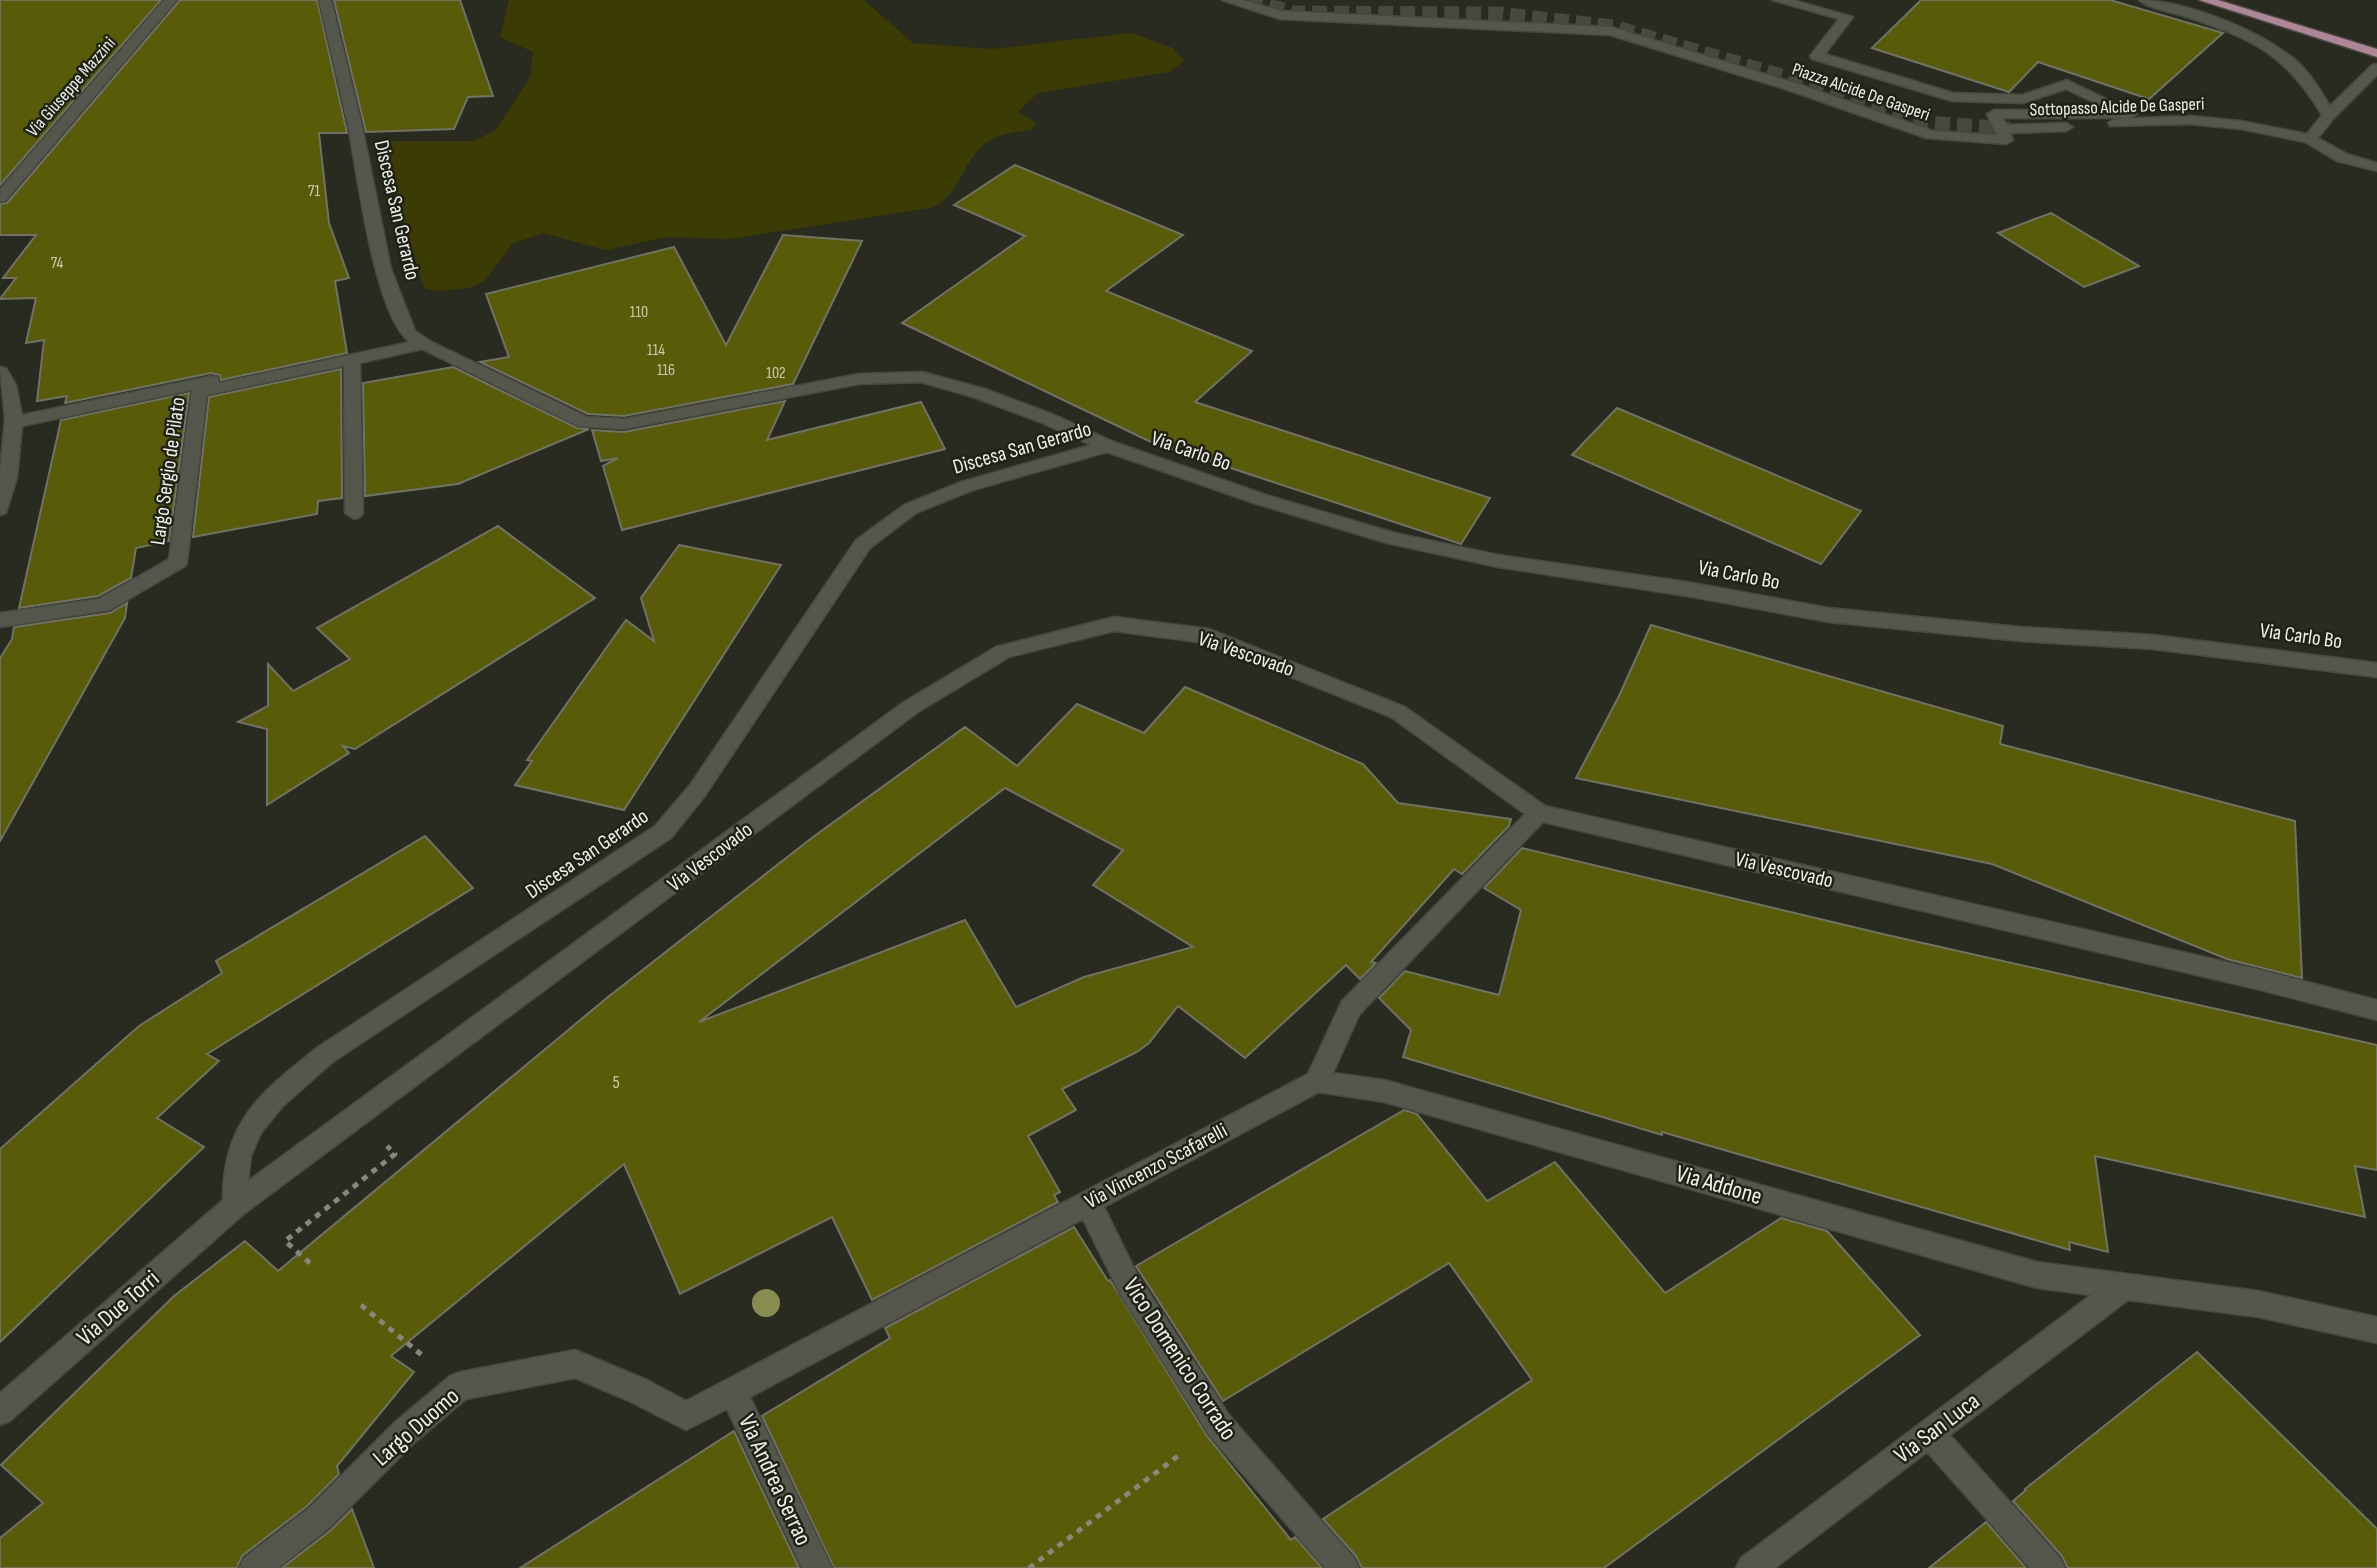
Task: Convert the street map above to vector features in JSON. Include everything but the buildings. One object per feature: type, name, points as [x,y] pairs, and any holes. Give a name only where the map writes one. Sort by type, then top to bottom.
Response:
[{"type":"main road","points":[[2205,0],[2377,53]]},
{"type":"street","name":"Via Giuseppe Mazzini","points":[[0,198],[171,0]]},
{"type":"street","name":"Discesa San Gerardo","points":[[325,0],[355,126],[383,269],[408,332],[420,342],[584,422],[624,424],[859,379],[922,377],[990,397],[1108,446]]},
{"type":"street","name":"Piazza Alcide De Gasperi","points":[[1228,0],[1280,15],[1611,31],[1793,87],[1931,135],[2006,141],[1994,114],[2130,114],[2067,84],[2023,99],[1952,97],[1817,56],[1847,17],[1778,0]]},
{"type":"street","points":[[2145,0],[2186,12],[2262,45],[2289,62],[2311,87],[2329,115]]},
{"type":"street","points":[[2377,68],[2329,115],[2310,139],[2343,160],[2377,167]]},
{"type":"street","name":"Sottopasso Alcide De Gasperi","points":[[2009,129],[2190,120],[2241,125],[2310,139]]},
{"type":"street","name":"Largo Sergio de Pilato","points":[[0,620],[103,605],[178,562],[199,392],[352,360],[420,342]]},
{"type":"street","points":[[16,422],[420,342]]},
{"type":"street","points":[[352,360],[354,513]]},
{"type":"street","points":[[0,372],[16,422],[6,490],[0,509]]},
{"type":"street","name":"Discesa San Gerardo","points":[[236,1205],[237,1158],[252,1122],[278,1094],[326,1054],[663,832],[697,791],[863,544],[910,509],[967,486],[1108,446]]},
{"type":"street","name":"Via Carlo Bo","points":[[1108,446],[1260,499],[1380,535],[1498,561],[1687,589],[1829,615],[2020,634],[2153,642],[2377,670]]},
{"type":"street","name":"Via Vescovado","points":[[236,1205],[911,707],[1003,652],[1114,624],[1209,636],[1398,712],[1539,813],[2248,977],[2377,1010]]},
{"type":"street","points":[[1317,1080],[1350,1008],[1539,813]]},
{"type":"street","name":"Via Vincenzo Scafarelli","points":[[686,1416],[1317,1080]]},
{"type":"street","name":"Via Addone","points":[[1317,1080],[1384,1091],[2037,1275],[2258,1304],[2377,1330]]},
{"type":"street","name":"Vico Domenico Corrado","points":[[1088,1203],[1129,1285],[1219,1425],[1344,1568]]},
{"type":"street","name":"Via Due Torri","points":[[0,1411],[236,1205]]},
{"type":"street","name":"Via San Luca","points":[[1751,1568],[2123,1287]]},
{"type":"street","name":"Largo Duomo","points":[[254,1568],[318,1518],[405,1432],[460,1387],[575,1364],[637,1390],[686,1416]]},
{"type":"street","name":"Via Andrea Serrao","points":[[733,1392],[817,1568]]},
{"type":"street","points":[[1930,1434],[2050,1568]]},
{"type":"path","points":[[310,1263],[285,1241],[395,1154]]},
{"type":"path","points":[[361,1305],[460,1387]]},
{"type":"path","points":[[1029,1568],[1219,1425]]},
{"type":"shaded area","points":[[509,0],[864,0],[913,43],[991,49],[1131,33],[1173,48],[1184,61],[1169,72],[1038,93],[1018,112],[1037,123],[1031,130],[988,141],[976,152],[948,196],[930,208],[730,239],[668,237],[605,250],[543,233],[512,244],[485,281],[470,288],[438,291],[424,288],[379,141],[474,141],[496,130],[530,77],[533,52],[500,37]]},
{"type":"tunnel","points":[[1248,0],[1293,13],[1499,14],[1613,27],[1785,77],[1927,123],[2009,129]]}]
